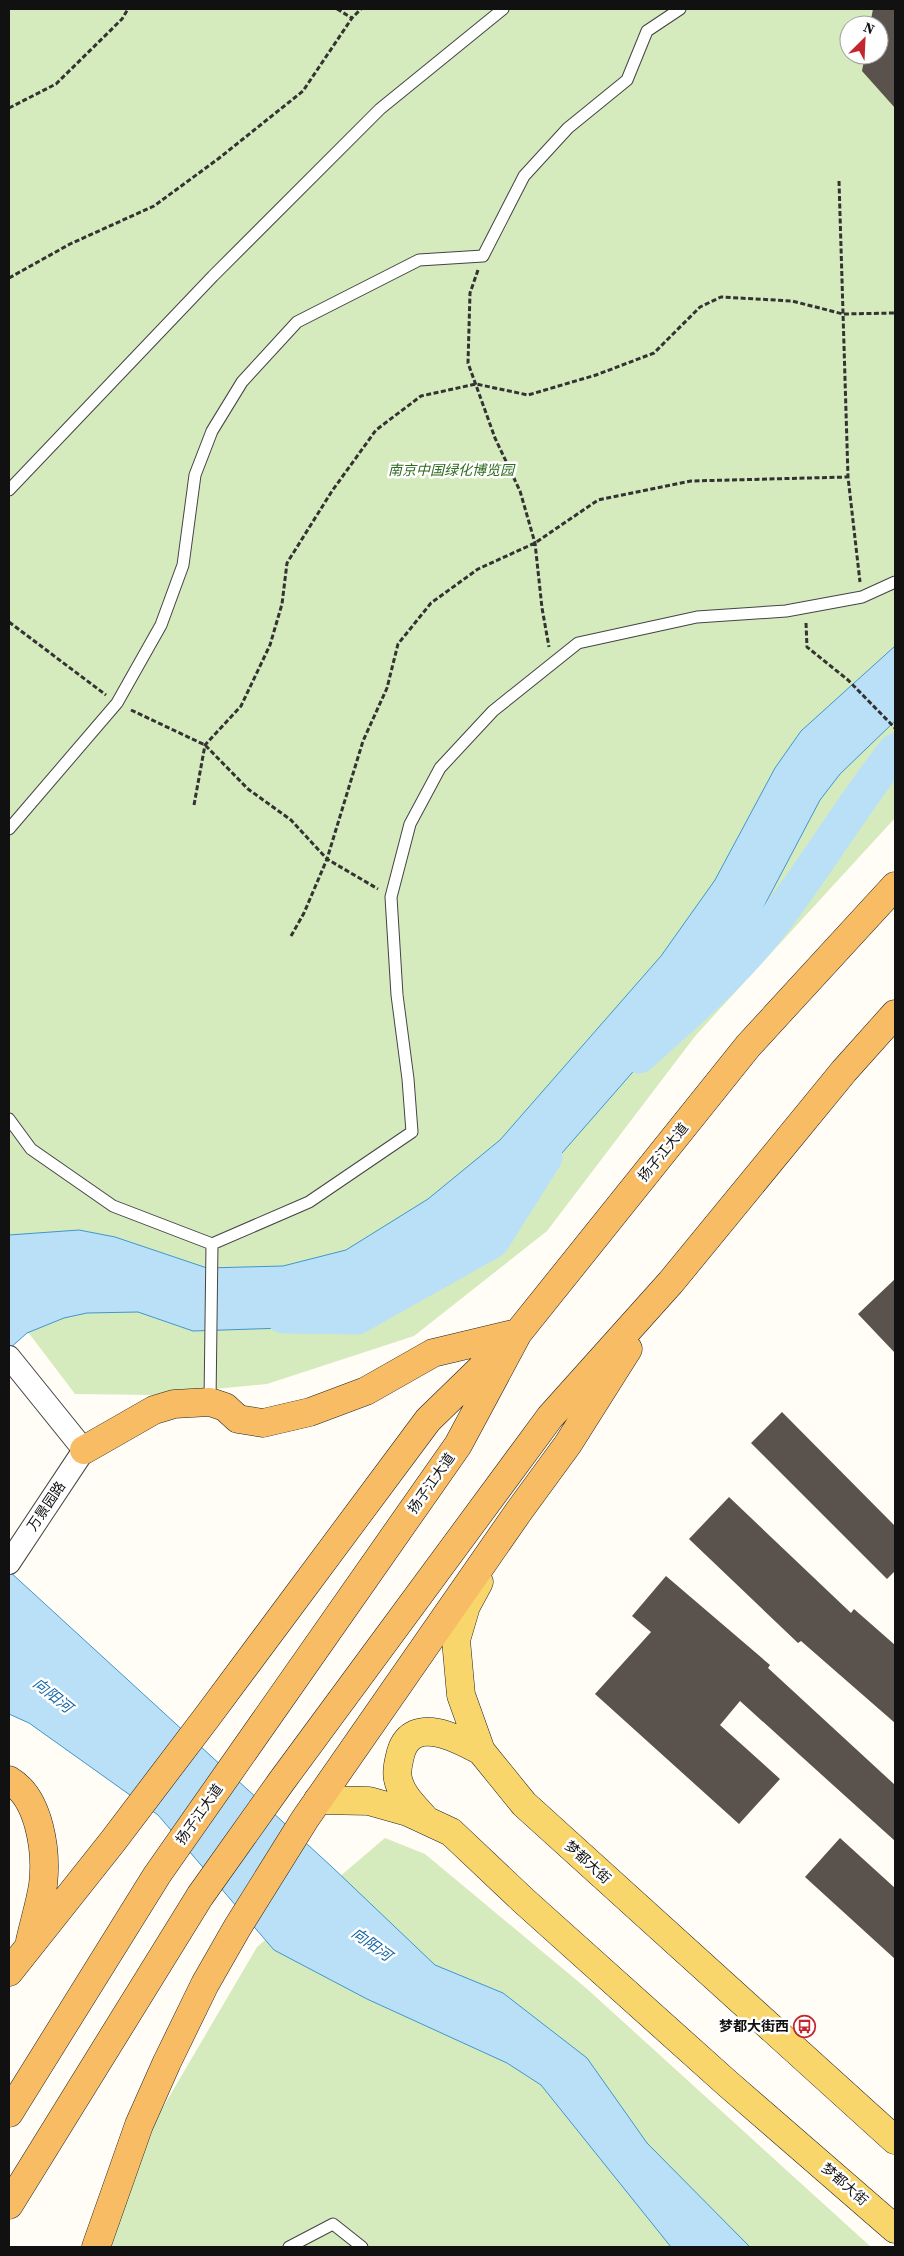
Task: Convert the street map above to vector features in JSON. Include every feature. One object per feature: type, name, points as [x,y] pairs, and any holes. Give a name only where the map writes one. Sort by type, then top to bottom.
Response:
[{"type":"highway","name":"扬子江大道","points":[[9,2113],[157,1875],[458,1445],[518,1333],[748,1046],[895,886]]},
{"type":"highway","points":[[9,2205],[200,1896],[281,1782],[550,1417],[671,1282],[844,1070],[895,1014]]},
{"type":"highway","points":[[96,2247],[139,2125],[205,1984],[237,1928],[311,1809],[568,1444],[671,1282]]},
{"type":"highway","points":[[84,1450],[154,1410],[174,1404],[210,1402],[224,1408],[238,1419],[263,1423],[310,1412],[366,1391],[433,1354],[518,1333]]},
{"type":"highway","points":[[9,1972],[207,1718],[428,1420],[518,1333]]},
{"type":"highway","points":[[9,1780],[15,1784],[32,1806],[43,1843],[43,1884],[28,1949]]},
{"type":"main road","name":"梦都大街","points":[[519,1511],[466,1606],[456,1640],[461,1696],[481,1751],[524,1804],[895,2140]]},
{"type":"main road","points":[[426,1820],[407,1798],[398,1779],[398,1762],[402,1749],[409,1739],[421,1733],[436,1732],[458,1738],[481,1751]]},
{"type":"main road","name":"梦都大街","points":[[311,1809],[369,1801],[408,1812],[451,1832],[524,1901],[728,2084],[895,2229]]},
{"type":"street","points":[[13,1363],[84,1450]]},
{"type":"street","name":"万景园路","points":[[9,1562],[84,1450]]},
{"type":"lane","points":[[9,490],[213,276],[380,109],[502,9]]},
{"type":"lane","points":[[9,829],[117,703],[161,625],[183,565],[195,475],[212,431],[242,382],[297,322],[419,260],[483,256],[524,176],[568,128],[626,80],[647,31],[680,9]]},
{"type":"lane","points":[[9,1120],[31,1149],[113,1206],[212,1244],[308,1202],[412,1132],[408,1079],[397,995],[391,897],[410,824],[440,768],[493,711],[578,643],[697,617],[786,611],[862,597],[895,582]]},
{"type":"lane","points":[[210,1402],[212,1244]]},
{"type":"lane","points":[[289,2247],[333,2224],[362,2247]]},
{"type":"path","points":[[9,108],[56,84],[122,19],[128,9]]},
{"type":"path","points":[[337,9],[352,18]]},
{"type":"path","points":[[9,278],[70,244],[154,206],[218,159],[303,91],[352,18],[361,9]]},
{"type":"path","points":[[839,181],[848,477],[862,597]]},
{"type":"path","points":[[483,256],[470,294],[468,363],[495,438],[520,491],[535,543],[542,608],[552,663]]},
{"type":"path","points":[[194,805],[205,745],[241,706],[270,645],[282,604],[287,563],[327,498],[376,430],[421,396],[476,384],[528,395],[596,375],[654,353],[700,307],[721,297],[792,301],[843,314],[895,313]]},
{"type":"path","points":[[291,936],[304,913],[327,859],[363,741],[387,688],[398,644],[431,603],[478,569],[535,543],[598,500],[691,481],[848,477]]},
{"type":"path","points":[[9,622],[117,703],[205,745],[248,789],[291,820],[327,859],[391,897]]},
{"type":"path","points":[[806,622],[806,647],[848,680],[895,728]]},
{"type":"green space","name":"南京中国绿化博览园","points":[[9,9],[895,9],[895,818],[696,1035],[547,1231],[414,1336],[267,1384],[152,1395],[75,1394],[9,1307]]},
{"type":"green space","points":[[385,1838],[425,1854],[586,1988],[871,2247],[81,2247],[257,1947]]},
{"type":"water","points":[[895,646],[895,721],[840,774],[820,800],[761,912],[701,994],[534,1185],[455,1250],[355,1310],[284,1328],[193,1331],[138,1312],[87,1313],[64,1318],[27,1333],[9,1349],[9,1235],[79,1230],[115,1237],[207,1268],[283,1266],[346,1250],[428,1199],[500,1140],[661,956],[715,880],[775,768],[801,731]]},
{"type":"water","name":"向阳河","points":[[9,1571],[331,1866],[435,1965],[503,1993],[587,2058],[647,2143],[750,2247],[671,2247],[541,2085],[507,2063],[367,1999],[274,1950],[158,1815],[29,1723],[9,1714]]},
{"type":"building","points":[[873,9],[895,9],[895,108],[862,71],[863,65],[889,65],[889,15],[872,15]]},
{"type":"building","points":[[895,1279],[895,1353],[858,1314]]},
{"type":"building","points":[[782,1412],[895,1526],[895,1571],[887,1579],[751,1443]]},
{"type":"building","points":[[729,1497],[851,1613],[854,1609],[895,1645],[895,1723],[801,1641],[798,1643],[689,1539]]},
{"type":"building","points":[[666,1576],[770,1665],[768,1668],[895,1785],[895,1841],[740,1701],[720,1725],[780,1779],[739,1824],[595,1694],[651,1632],[632,1616]]},
{"type":"building","points":[[840,1838],[895,1888],[895,1959],[805,1877]]},
{"type":"waterway","points":[[639,1056],[730,972],[763,935],[793,896],[895,751]]},
{"type":"waterway","points":[[283,1316],[357,1317],[492,1241],[545,1157]]},
{"type":"place","name":"梦都大街西","points":[[805,2026]]}]
